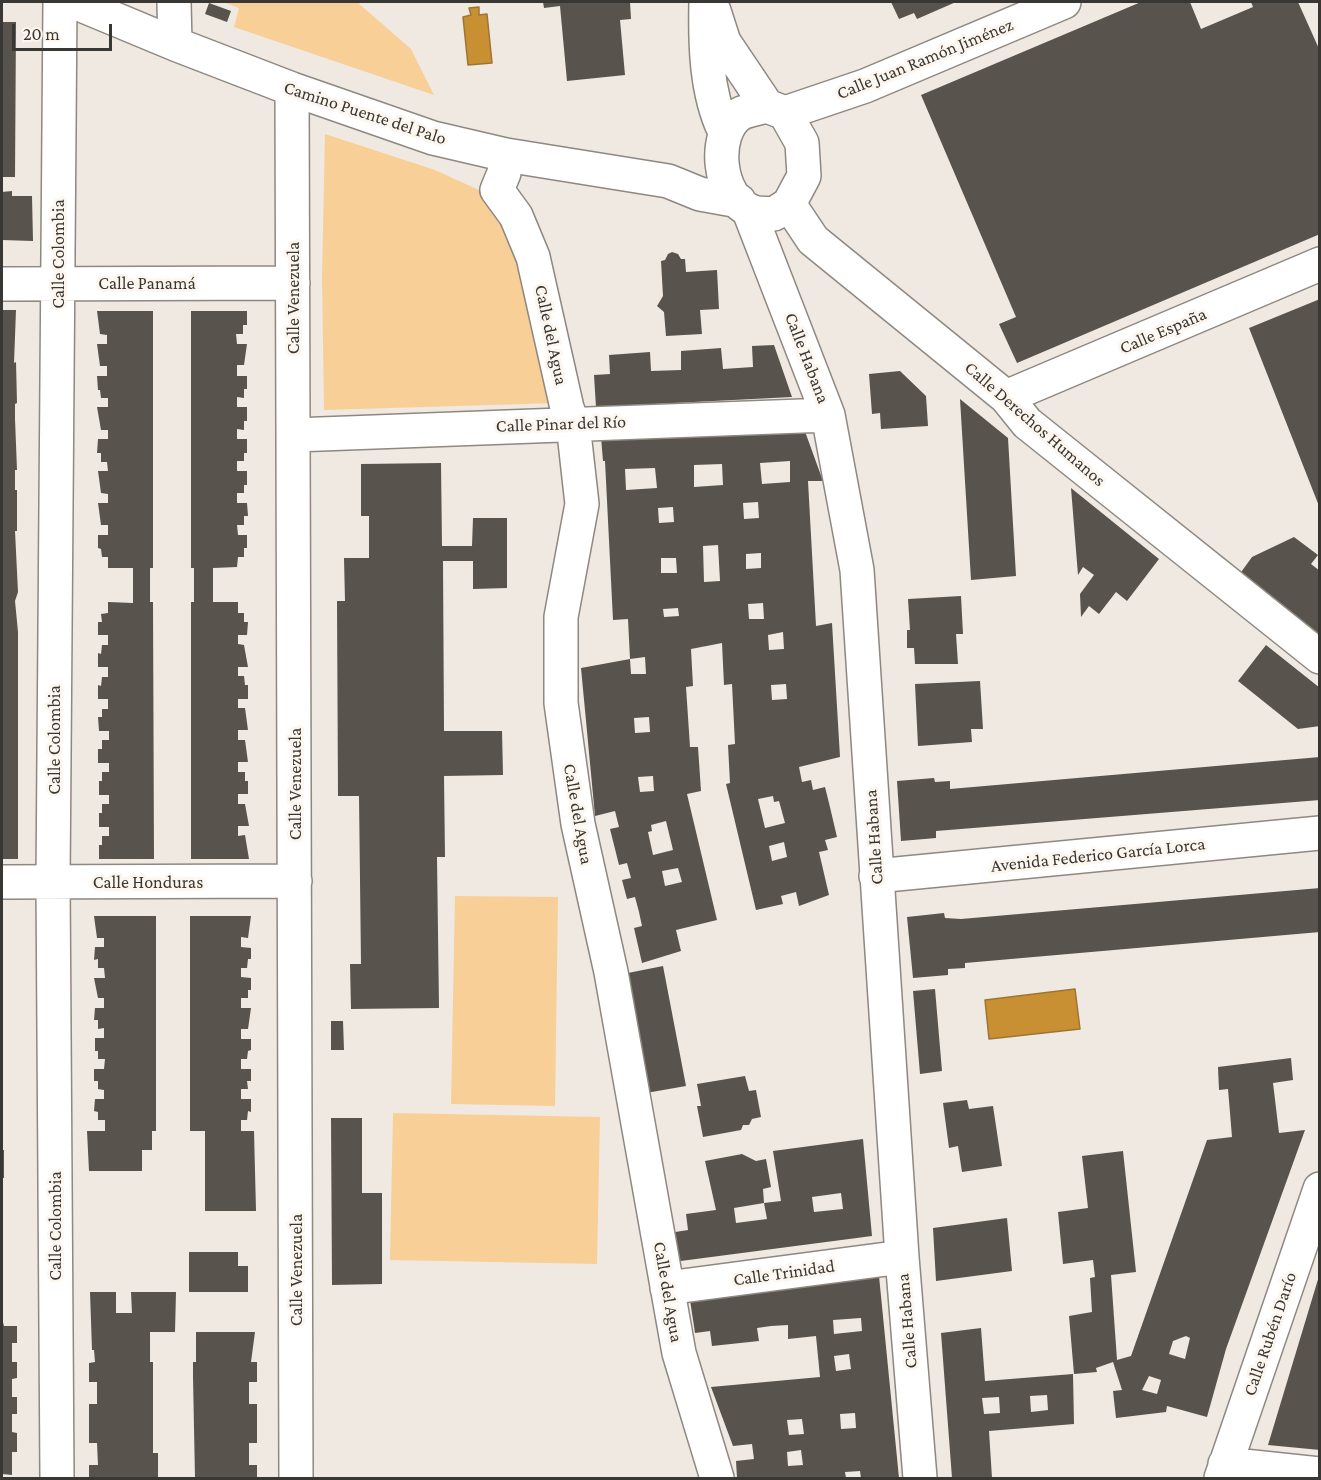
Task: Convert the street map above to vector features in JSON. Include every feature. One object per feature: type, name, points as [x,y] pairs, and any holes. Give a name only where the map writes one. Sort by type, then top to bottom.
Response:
[{"type":"street","name":"Calle Colombia","points":[[57,1479],[53,882],[60,2]]},
{"type":"street","name":"Camino Puente del Palo","points":[[74,2],[175,45],[433,138],[506,155],[668,181],[700,194],[744,206]]},
{"type":"street","points":[[174,2],[175,45]]},
{"type":"street","points":[[706,2],[705,36],[715,111],[723,143],[723,173],[731,191],[744,206],[774,214],[789,204],[804,176],[802,143],[724,42],[711,2]]},
{"type":"street","name":"Calle Juan Ramón Jiménez","points":[[776,110],[865,86],[1064,2]]},
{"type":"street","name":"Calle Venezuela","points":[[292,89],[296,1479]]},
{"type":"street","points":[[668,181],[686,175],[723,143],[740,114],[776,110]]},
{"type":"street","name":"Calle del Agua","points":[[506,155],[504,174],[497,190],[516,216],[533,257],[567,408],[573,424],[582,504],[561,617],[561,703],[578,824],[611,972],[679,1353],[717,1479]]},
{"type":"street","name":"Calle Derechos Humanos","points":[[789,204],[813,240],[1006,397],[1027,423],[1320,657]]},
{"type":"street","name":"Calle Habana","points":[[744,206],[828,415],[857,570],[902,1257],[920,1479]]},
{"type":"street","name":"Calle España","points":[[1006,397],[1320,264]]},
{"type":"street","name":"Calle Panamá","points":[[2,284],[293,283]]},
{"type":"street","name":"Calle Pinar del Río","points":[[294,435],[828,415]]},
{"type":"street","name":"Avenida Federico García Lorca","points":[[876,876],[1320,833]]},
{"type":"street","name":"Calle Honduras","points":[[2,882],[295,881]]},
{"type":"street","name":"Calle Rubén Darío","points":[[1223,1471],[1320,1189]]},
{"type":"street","name":"Calle Trinidad","points":[[667,1288],[902,1257]]},
{"type":"street","points":[[1223,1471],[1320,1474]]},
{"type":"shaded area","points":[[223,2],[357,2],[411,49],[434,95],[234,27],[239,8]]},
{"type":"shaded area","points":[[479,7],[479,15],[487,14],[492,63],[468,65],[463,17],[471,15],[469,8]]},
{"type":"shaded area","points":[[325,134],[435,170],[494,197],[515,226],[557,403],[324,410],[322,276]]},
{"type":"shaded area","points":[[455,896],[558,897],[555,1106],[451,1104]]},
{"type":"shaded area","points":[[1075,989],[1080,1029],[989,1039],[985,1000]]},
{"type":"shaded area","points":[[393,1113],[600,1117],[597,1264],[390,1260]]},
{"type":"building","points":[[543,2],[630,2],[631,19],[620,20],[625,75],[567,81],[560,6],[544,8]]},
{"type":"building","points":[[891,2],[956,2],[917,19],[914,13],[899,19]]},
{"type":"building","points":[[1141,2],[1190,2],[1201,29],[1253,7],[1251,2],[1298,2],[1320,51],[1320,234],[1017,363],[999,324],[1016,317],[921,95]]},
{"type":"building","points":[[209,3],[231,11],[227,22],[205,14]]},
{"type":"building","points":[[2,22],[16,22],[15,177],[2,177]]},
{"type":"building","points":[[12,191],[12,196],[32,196],[33,241],[2,240],[2,192]]},
{"type":"building","points":[[672,252],[678,254],[681,259],[685,259],[686,272],[717,270],[719,309],[700,310],[702,334],[666,336],[664,312],[657,306],[663,296],[661,261]]},
{"type":"building","points":[[1320,299],[1320,506],[1319,506],[1249,328]]},
{"type":"building","points":[[2,310],[16,310],[14,363],[16,362],[17,403],[15,404],[17,470],[15,470],[15,490],[17,490],[17,531],[15,531],[18,592],[15,601],[18,632],[18,859],[2,859]]},
{"type":"building","points":[[97,311],[153,311],[153,568],[150,568],[150,602],[153,602],[154,859],[99,859],[99,845],[102,845],[102,836],[109,836],[109,827],[99,827],[99,813],[102,813],[102,804],[109,804],[109,795],[99,795],[99,781],[102,781],[102,772],[109,772],[109,763],[98,763],[98,749],[102,749],[102,740],[109,740],[109,731],[99,731],[98,717],[102,717],[102,709],[108,709],[108,699],[98,699],[98,685],[101,686],[102,677],[108,677],[108,667],[98,667],[98,653],[101,654],[102,645],[108,645],[108,635],[98,635],[98,622],[102,622],[101,614],[108,613],[108,602],[133,603],[133,568],[108,568],[108,557],[102,557],[101,549],[98,548],[98,535],[108,535],[108,525],[101,525],[98,503],[108,503],[108,494],[101,493],[98,471],[108,471],[107,462],[101,462],[101,453],[97,453],[98,439],[108,439],[108,430],[101,430],[97,407],[108,407],[108,398],[101,398],[100,390],[98,390],[97,376],[107,376],[107,366],[100,366],[97,344],[107,344],[107,335],[100,334]]},
{"type":"building","points":[[191,311],[247,311],[247,325],[243,325],[243,334],[236,334],[237,344],[247,344],[244,365],[237,365],[237,376],[247,376],[247,389],[244,389],[244,398],[237,397],[237,407],[247,407],[247,421],[244,421],[244,430],[237,429],[237,439],[247,439],[247,453],[244,453],[244,461],[237,461],[237,471],[247,471],[247,485],[244,485],[244,493],[237,493],[237,503],[247,503],[248,516],[244,516],[244,525],[237,525],[238,535],[247,535],[247,548],[244,548],[244,557],[238,557],[237,567],[213,568],[213,602],[238,602],[238,613],[244,613],[244,622],[248,622],[247,635],[238,635],[238,644],[244,645],[248,667],[238,667],[238,676],[244,676],[245,685],[248,685],[248,699],[238,699],[238,708],[245,708],[248,730],[238,730],[238,740],[245,740],[248,762],[238,762],[238,772],[245,772],[248,794],[238,794],[238,804],[245,804],[249,826],[238,826],[238,836],[245,835],[249,859],[191,859],[191,602],[194,602],[194,568],[191,568]]},
{"type":"building","points":[[774,345],[792,397],[596,407],[594,375],[610,374],[609,355],[650,352],[651,371],[681,370],[681,351],[721,348],[723,369],[753,367],[752,346]]},
{"type":"building","points":[[900,371],[926,396],[928,426],[881,429],[880,413],[872,414],[869,374]]},
{"type":"building","points":[[960,399],[1008,438],[1016,576],[971,580]]},
{"type":"building","points":[[803,426],[823,481],[808,481],[816,626],[832,623],[840,757],[799,767],[802,782],[811,780],[813,790],[825,787],[837,837],[825,840],[828,850],[819,852],[829,895],[799,906],[796,892],[781,896],[783,904],[756,910],[726,784],[730,783],[728,745],[735,744],[732,684],[724,685],[722,643],[691,649],[693,686],[686,687],[690,747],[698,747],[701,791],[687,794],[717,920],[676,930],[681,951],[642,963],[634,928],[642,926],[639,912],[635,897],[627,899],[622,880],[631,878],[627,863],[619,865],[610,829],[619,827],[615,811],[595,816],[581,668],[630,659],[628,619],[613,620],[605,461],[603,461],[601,437]],"holes":[[[790,461],[790,482],[762,484],[760,463]],[[722,464],[723,485],[694,487],[694,465]],[[655,468],[657,488],[626,490],[625,469]],[[758,502],[759,518],[744,519],[743,503]],[[673,507],[674,522],[659,523],[658,508]],[[718,545],[720,581],[704,582],[703,546]],[[761,553],[761,568],[746,569],[746,554]],[[661,558],[676,558],[677,573],[661,573]],[[763,603],[764,619],[749,619],[748,604]],[[678,608],[679,616],[664,617],[663,609]],[[783,632],[784,649],[769,650],[768,635]],[[645,657],[646,674],[631,674],[630,659]],[[786,684],[787,699],[772,700],[771,685]],[[649,717],[650,732],[635,733],[634,718]],[[653,776],[654,791],[640,792],[638,777]],[[773,796],[774,802],[779,801],[785,823],[765,828],[758,799]],[[666,821],[673,850],[653,855],[648,832],[652,831],[651,825]],[[784,842],[787,857],[772,861],[769,846]],[[678,868],[682,882],[665,886],[662,871]]]},
{"type":"building","points":[[441,463],[442,546],[472,546],[473,518],[507,518],[507,588],[473,589],[473,561],[443,561],[444,731],[502,731],[503,775],[444,776],[445,857],[437,857],[439,1008],[351,1009],[350,964],[361,964],[359,796],[338,796],[337,601],[345,601],[344,558],[369,558],[369,516],[361,516],[361,464]]},
{"type":"building","points":[[1071,488],[1159,559],[1127,601],[1116,592],[1099,614],[1089,606],[1081,617],[1080,594],[1094,575],[1083,567],[1078,575]]},
{"type":"building","points":[[1294,537],[1318,555],[1311,564],[1320,571],[1320,638],[1239,575],[1252,557]]},
{"type":"building","points":[[961,596],[963,634],[956,634],[958,664],[915,664],[914,648],[907,648],[907,630],[910,630],[908,599]]},
{"type":"building","points":[[1266,645],[1320,688],[1320,726],[1298,729],[1238,681]]},
{"type":"building","points":[[980,681],[983,729],[971,729],[972,742],[918,746],[915,684]]},
{"type":"building","points":[[1320,757],[1320,800],[936,831],[936,838],[901,841],[897,781],[934,778],[935,782],[950,781],[950,789]]},
{"type":"building","points":[[1320,888],[1320,932],[965,963],[965,968],[948,969],[948,975],[913,978],[907,917],[944,913],[945,918],[961,919]]},
{"type":"building","points":[[94,916],[156,916],[156,1131],[152,1131],[152,1150],[142,1150],[142,1171],[89,1171],[87,1131],[105,1131],[105,1120],[98,1120],[98,1112],[94,1111],[95,1099],[104,1099],[104,1090],[98,1089],[98,1081],[94,1081],[94,1069],[104,1069],[105,1059],[98,1059],[98,1051],[95,1051],[95,1038],[104,1038],[104,1028],[98,1029],[98,1020],[94,1020],[95,1008],[104,1008],[104,998],[98,998],[94,978],[105,978],[104,968],[98,968],[98,959],[94,960],[95,947],[104,947],[104,938],[97,938]]},
{"type":"building","points":[[190,916],[251,916],[248,938],[241,937],[241,947],[251,948],[251,959],[248,959],[247,968],[241,968],[241,977],[251,978],[251,990],[248,990],[248,998],[241,998],[241,1008],[251,1008],[248,1029],[241,1029],[241,1039],[251,1039],[251,1050],[248,1051],[247,1059],[241,1059],[241,1069],[251,1069],[251,1081],[247,1081],[248,1089],[241,1089],[241,1099],[251,1099],[251,1112],[248,1111],[247,1120],[241,1120],[241,1131],[254,1131],[256,1211],[205,1211],[205,1131],[190,1131]]},
{"type":"building","points":[[663,966],[686,1086],[646,1093],[623,974]]},
{"type":"building","points":[[935,989],[942,1071],[920,1074],[913,991]]},
{"type":"building","points":[[331,1021],[343,1021],[344,1050],[331,1050]]},
{"type":"building","points":[[1291,1058],[1293,1080],[1273,1083],[1279,1133],[1305,1130],[1226,1349],[1207,1417],[1167,1406],[1166,1412],[1116,1418],[1113,1391],[1122,1390],[1113,1362],[1096,1368],[1097,1372],[1074,1374],[1069,1316],[1092,1312],[1090,1278],[1095,1277],[1093,1260],[1063,1264],[1058,1212],[1088,1208],[1082,1156],[1123,1151],[1136,1272],[1111,1275],[1117,1360],[1131,1356],[1207,1140],[1232,1137],[1228,1089],[1219,1090],[1218,1067]],"holes":[[[1186,1336],[1190,1338],[1185,1359],[1169,1354],[1173,1341]],[[1149,1376],[1161,1380],[1157,1394],[1142,1390]]]},
{"type":"building","points":[[745,1076],[749,1091],[756,1090],[761,1117],[752,1119],[749,1125],[743,1125],[741,1130],[703,1137],[697,1106],[701,1106],[697,1084]]},
{"type":"building","points":[[967,1100],[969,1109],[993,1106],[1002,1166],[962,1172],[958,1146],[949,1148],[943,1103]]},
{"type":"building","points":[[331,1118],[362,1118],[362,1193],[382,1193],[382,1284],[332,1285]]},
{"type":"building","points":[[863,1139],[872,1236],[673,1262],[669,1233],[688,1230],[686,1214],[716,1210],[705,1161],[742,1154],[756,1161],[766,1159],[771,1187],[763,1189],[764,1203],[781,1201],[773,1151]],"holes":[[[841,1193],[843,1209],[814,1212],[812,1197]],[[764,1203],[767,1219],[736,1223],[734,1208]]]},
{"type":"building","points":[[2,1150],[4,1150],[4,1178],[2,1178]]},
{"type":"building","points":[[1007,1218],[1012,1271],[936,1281],[933,1228]]},
{"type":"building","points":[[189,1252],[238,1252],[238,1266],[248,1266],[248,1292],[189,1292]]},
{"type":"building","points":[[879,1276],[899,1478],[861,1478],[860,1471],[845,1472],[846,1478],[737,1478],[736,1461],[754,1459],[752,1444],[733,1446],[711,1387],[820,1377],[816,1336],[788,1339],[788,1325],[771,1326],[757,1328],[759,1341],[712,1346],[710,1331],[695,1333],[690,1300]],"holes":[[[861,1318],[862,1331],[834,1334],[833,1320]],[[849,1354],[851,1369],[836,1371],[834,1356]],[[855,1413],[856,1428],[841,1429],[840,1414]],[[802,1419],[804,1434],[789,1435],[787,1420]],[[801,1450],[803,1465],[788,1466],[787,1452]]]},
{"type":"building","points":[[1319,1276],[1320,1450],[1268,1445]]},
{"type":"building","points":[[90,1292],[116,1292],[116,1313],[132,1313],[131,1292],[176,1292],[175,1332],[150,1332],[150,1362],[153,1362],[153,1453],[158,1453],[158,1478],[89,1478],[89,1465],[98,1465],[97,1443],[89,1443],[89,1404],[97,1404],[97,1382],[89,1382],[89,1363],[95,1362],[94,1350],[92,1350]]},
{"type":"building","points":[[2,1319],[4,1326],[17,1326],[17,1343],[12,1343],[12,1362],[17,1362],[17,1378],[12,1379],[12,1397],[17,1397],[17,1414],[12,1414],[12,1432],[17,1433],[17,1452],[12,1452],[12,1475],[2,1474]]},
{"type":"building","points":[[981,1328],[985,1381],[1073,1374],[1074,1424],[989,1431],[992,1478],[952,1478],[941,1333]],"holes":[[[1047,1395],[1048,1410],[1031,1412],[1030,1396]],[[999,1397],[1000,1413],[984,1414],[982,1398]]]},
{"type":"building","points":[[196,1332],[255,1332],[251,1362],[257,1362],[257,1382],[249,1382],[249,1404],[257,1404],[257,1443],[249,1443],[249,1465],[257,1465],[257,1478],[195,1478],[193,1362],[196,1362]]}]
